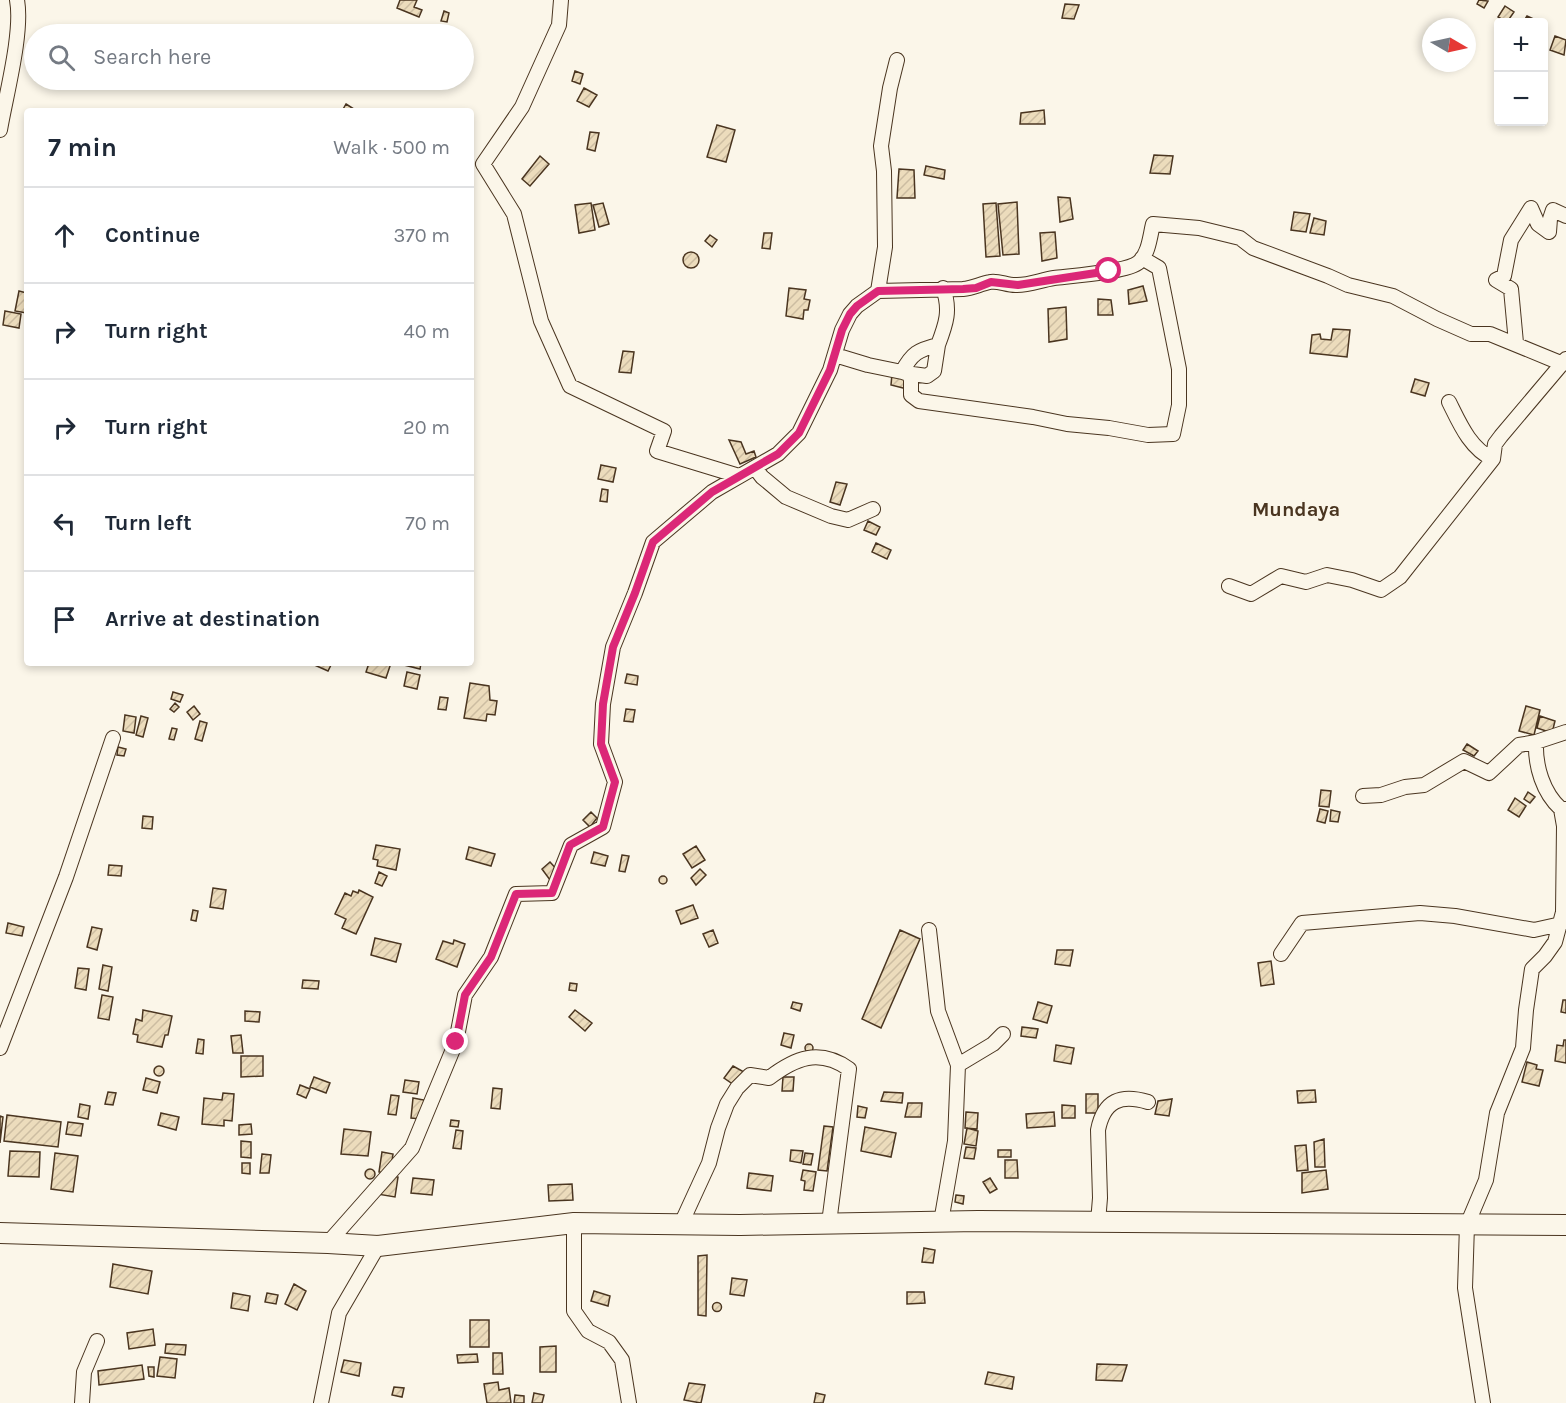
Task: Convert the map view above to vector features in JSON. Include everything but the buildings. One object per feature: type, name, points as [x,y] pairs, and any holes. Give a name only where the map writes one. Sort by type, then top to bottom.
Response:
[{"type":"main road","points":[[0,1233],[378,1246],[574,1223],[1098,1222],[1566,1225]]},
{"type":"street","points":[[0,130],[14,48],[17,0]]},
{"type":"street","points":[[561,0],[559,25],[522,107],[483,164],[514,214],[541,321],[570,386],[664,431],[657,451],[740,476]]},
{"type":"street","points":[[878,291],[885,247],[884,171],[881,146],[897,60]]},
{"type":"street","points":[[1516,343],[1510,289],[1496,280],[1504,276],[1511,240],[1531,208],[1538,224],[1549,232],[1553,210],[1566,216]]},
{"type":"street","points":[[328,1243],[412,1148],[456,1042],[465,995],[491,957],[516,894],[552,893],[570,845],[603,827],[615,782],[601,744],[603,704],[607,681],[613,647],[653,542],[712,492],[778,454],[799,433],[830,370],[842,330],[850,314],[878,291],[976,288],[991,282],[1018,285],[1123,270],[1137,264],[1146,254],[1153,224],[1199,228],[1240,238],[1253,248],[1339,282],[1393,296],[1471,334],[1490,334],[1564,361],[1495,444],[1493,459],[1411,566],[1381,590],[1352,580],[1327,575],[1306,582],[1281,576],[1251,594],[1229,586]]},
{"type":"street","points":[[938,345],[921,349],[910,357],[907,373],[911,395],[919,401],[1148,435],[1173,434],[1179,405],[1179,369],[1159,268],[1143,258]]},
{"type":"street","points":[[835,355],[868,365],[927,376],[934,371],[938,345],[949,310],[943,288]]},
{"type":"street","points":[[1449,402],[1456,419],[1471,441],[1486,456],[1493,459]]},
{"type":"street","points":[[754,468],[786,497],[831,516],[848,520],[873,508]]},
{"type":"street","points":[[1363,796],[1381,795],[1424,785],[1464,761],[1489,773],[1519,745],[1566,732]]},
{"type":"street","points":[[0,1048],[66,877],[113,738]]},
{"type":"street","points":[[1483,1403],[1465,1288],[1467,1225],[1486,1180],[1497,1113],[1523,1048],[1532,969],[1555,942],[1563,922],[1564,809],[1552,801],[1542,780],[1535,756],[1536,742]]},
{"type":"street","points":[[1281,954],[1302,923],[1420,913],[1455,916],[1534,930],[1563,922]]},
{"type":"street","points":[[929,930],[938,1011],[958,1065],[955,1141],[941,1222]]},
{"type":"street","points":[[958,1065],[993,1044],[1003,1034]]},
{"type":"street","points":[[681,1224],[709,1163],[727,1104],[737,1088],[750,1074],[769,1078],[792,1063],[817,1056],[838,1061],[849,1069],[829,1223]]},
{"type":"street","points":[[1098,1222],[1100,1198],[1098,1130],[1100,1121],[1112,1103],[1131,1097],[1148,1102]]},
{"type":"street","points":[[574,1223],[573,1311],[588,1330],[609,1342],[622,1360],[629,1403]]},
{"type":"street","points":[[321,1403],[339,1313],[378,1246]]},
{"type":"street","points":[[82,1403],[84,1372],[97,1341]]},
{"type":"district","name":"Mundaya","points":[[1296,509]]},
{"type":"route","points":[[456,1042],[465,995],[491,957],[516,894],[552,893],[570,845],[603,827],[615,782],[601,744],[603,704],[613,647],[653,542],[712,492],[778,454],[799,433],[830,370],[842,330],[850,314],[878,291],[976,288],[991,282],[1018,285],[1109,271]]}]
